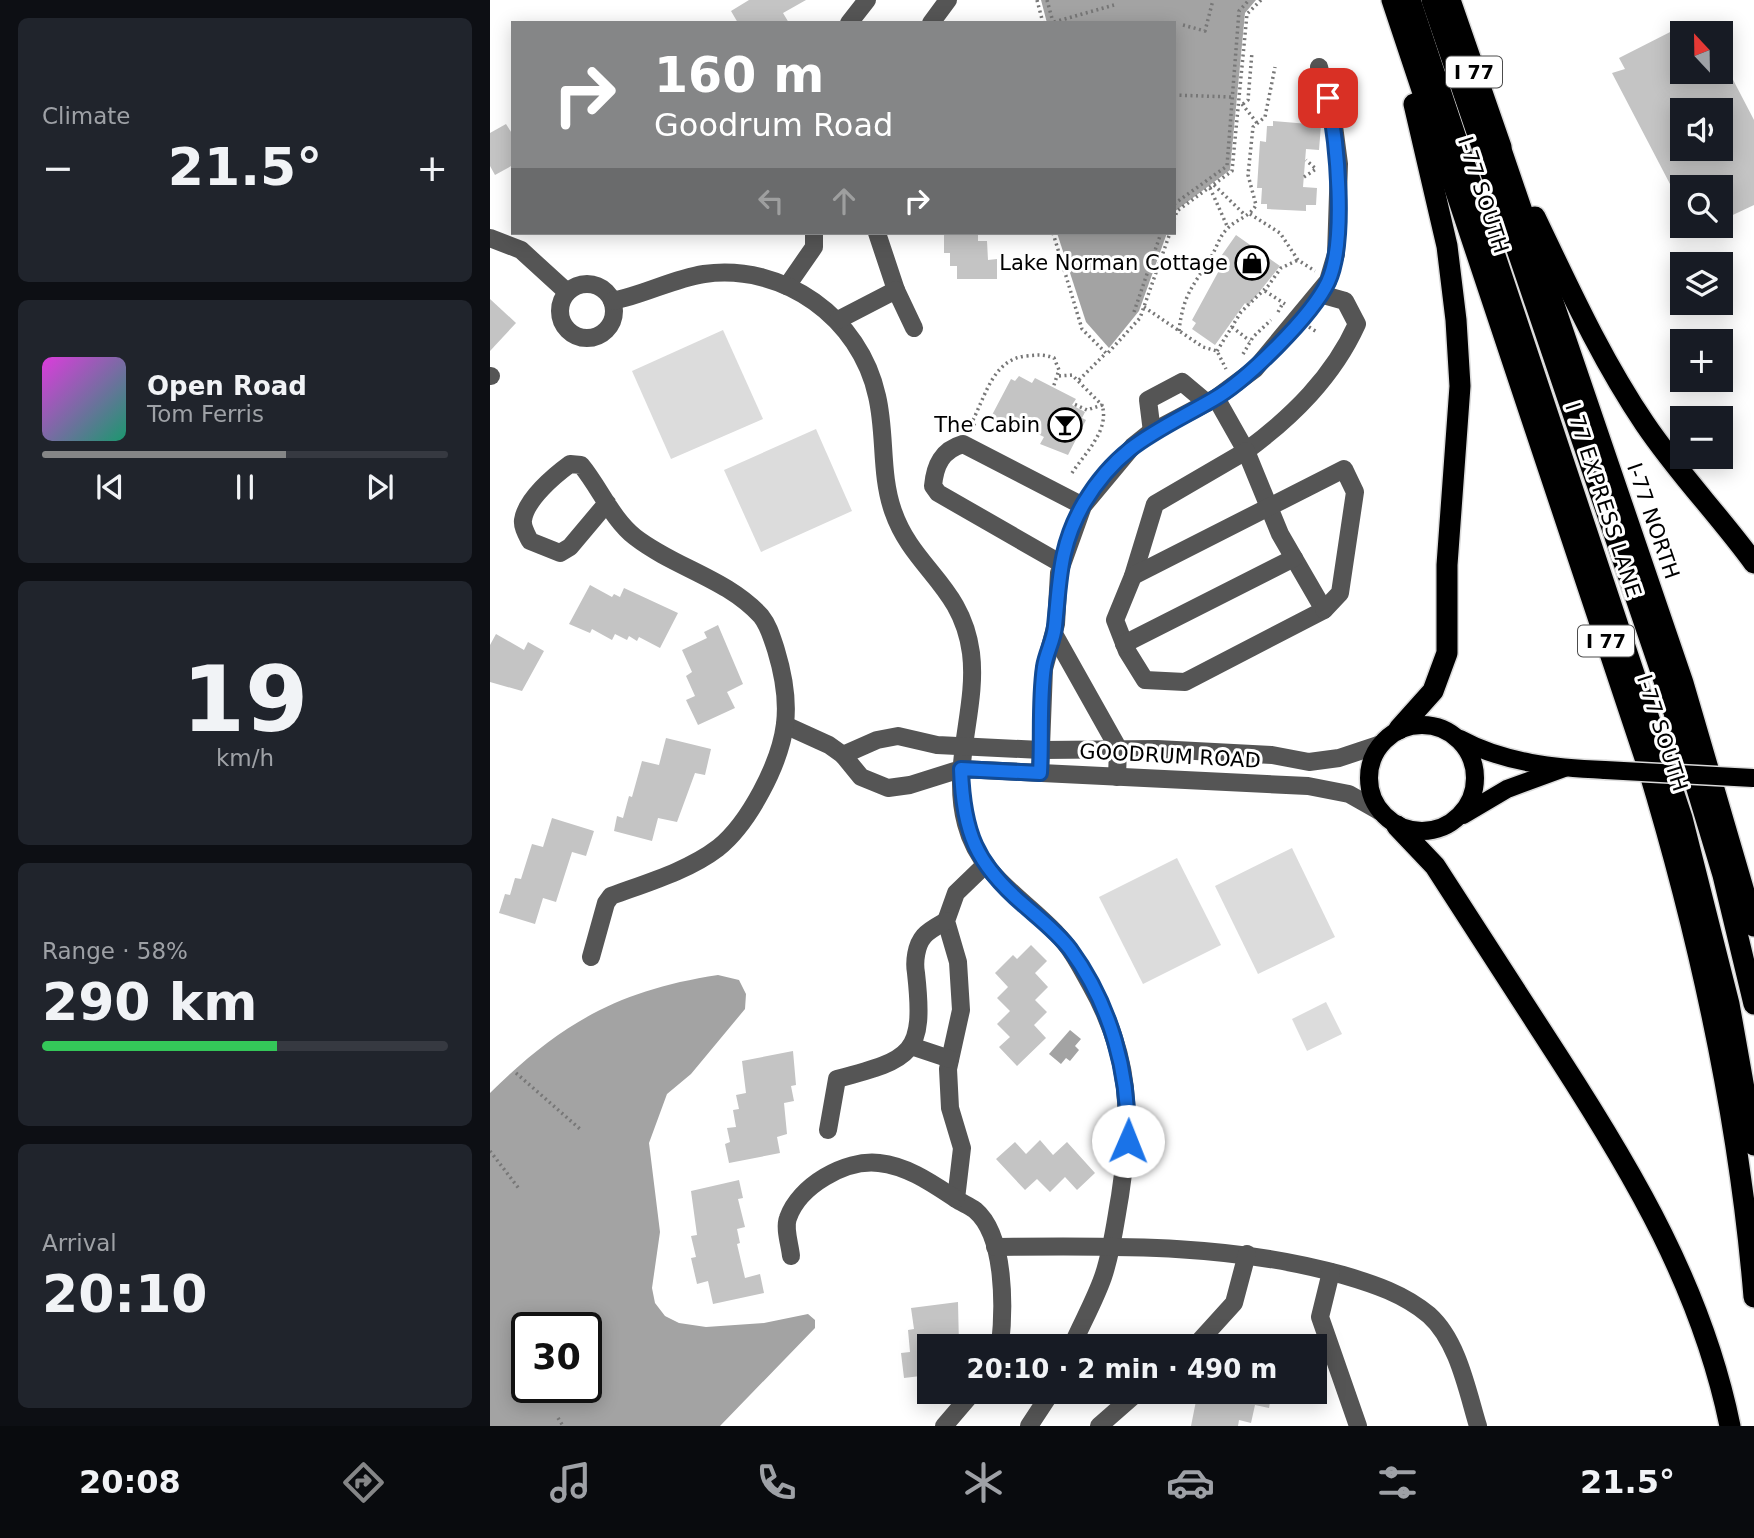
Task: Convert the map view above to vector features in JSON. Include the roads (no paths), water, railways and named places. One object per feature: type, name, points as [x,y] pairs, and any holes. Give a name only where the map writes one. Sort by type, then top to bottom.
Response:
[{"type":"highway","points":[[1390,0],[1447,246],[1456,320],[1460,386],[1447,565],[1447,653],[1433,691],[1399,729]]},
{"type":"highway","name":"I-77 SOUTH","points":[[1390,0],[1643,751],[1679,873],[1725,1070],[1742,1182],[1754,1297]]},
{"type":"highway","name":"I 77 EXPRESS LANE","points":[[1410,0],[1682,818],[1729,1004],[1754,1145]]},
{"type":"highway","name":"I 77 EXPRESS LANE","points":[[1432,0],[1667,689],[1723,875],[1754,1004]]},
{"type":"highway","name":"I 77","points":[[1452,4],[1496,135]]},
{"type":"highway","points":[[1496,135],[1577,306],[1623,389],[1667,453],[1754,560]]},
{"type":"highway","name":"I-77 NORTH","points":[[1496,135],[1683,683],[1754,926]]},
{"type":"highway","points":[[1398,826],[1435,866],[1633,1175],[1690,1293],[1718,1373],[1730,1426]]},
{"type":"main road","points":[[1564,768],[1497,794],[1432,830],[1420,831],[1398,826],[1379,811],[1369,789],[1368,777],[1374,754],[1381,744],[1399,729],[1434,726],[1492,755],[1564,768],[1754,778]]},
{"type":"main road","points":[[1454,820],[1469,802],[1475,779],[1470,756],[1456,737]]},
{"type":"street","points":[[851,21],[867,0]]},
{"type":"street","points":[[932,21],[948,0]]},
{"type":"street","points":[[1040,773],[1044,669],[1054,634],[1060,563],[1083,506],[1120,458],[1150,433],[1211,401],[1255,369],[1320,294],[1328,281],[1336,254],[1339,164],[1334,126],[1319,67]]},
{"type":"street","points":[[787,286],[814,247],[814,235]]},
{"type":"street","points":[[878,235],[896,290],[914,328]]},
{"type":"street","points":[[490,238],[522,250],[567,292]]},
{"type":"street","points":[[612,301],[643,295],[673,282],[709,274],[759,277],[787,286],[816,301],[838,320],[863,356],[877,394],[885,481],[894,515],[913,550],[952,596],[964,624],[971,673],[961,769],[966,824],[985,865],[1001,885],[1055,932],[1071,950],[1107,1018],[1119,1050],[1129,1108],[1128,1141],[1112,1246],[1102,1279],[1077,1334]]},
{"type":"street","points":[[584,284],[594,285],[608,294],[612,301],[613,318],[604,332],[597,336],[579,337],[564,327],[560,318],[562,300],[567,292],[584,284]]},
{"type":"street","points":[[838,320],[896,290]]},
{"type":"street","points":[[1133,576],[1344,469],[1355,492],[1340,593],[1324,610],[1185,682],[1145,680],[1124,644],[1115,620],[1133,576],[1155,504],[1246,451],[1296,411],[1343,354],[1357,324],[1345,301],[1320,294]]},
{"type":"street","points":[[1150,433],[1148,400],[1182,382],[1211,401],[1246,451],[1268,508],[1324,610]]},
{"type":"street","points":[[1060,563],[938,493],[933,486],[935,471],[943,455],[951,447],[963,444],[1083,506]]},
{"type":"street","points":[[590,957],[606,903],[611,896],[679,870],[708,853],[748,818],[771,768],[785,725],[786,695],[780,662],[770,629],[762,618],[737,594],[681,566],[634,536],[581,465],[570,464],[555,475],[528,507],[523,519],[524,528],[530,541],[559,552],[570,547],[607,503]]},
{"type":"street","points":[[1124,644],[1294,558]]},
{"type":"street","points":[[1054,634],[1118,748],[1117,777]]},
{"type":"street","name":"GOODRUM ROAD","points":[[785,725],[843,755],[861,777],[888,788],[961,769],[1315,786],[1349,794],[1379,811]]},
{"type":"street","name":"GOODRUM ROAD","points":[[843,755],[877,740],[898,736],[937,745],[1041,750],[1118,748],[1272,755],[1309,762],[1339,758],[1381,744]]},
{"type":"street","points":[[828,1130],[837,1079],[884,1067],[904,1055],[918,1035],[920,1015],[914,962],[923,937],[946,921],[956,893],[985,865]]},
{"type":"street","points":[[946,921],[958,962],[961,1010],[950,1059],[950,1108],[962,1148],[956,1199]]},
{"type":"street","points":[[911,1046],[950,1059]]},
{"type":"street","points":[[791,1255],[787,1220],[808,1187],[837,1171],[878,1162],[916,1173],[976,1211],[991,1234],[1003,1301],[1001,1334]]},
{"type":"street","points":[[995,1247],[1112,1246],[1247,1254],[1291,1261],[1380,1286],[1431,1317],[1446,1337],[1461,1371],[1478,1426]]},
{"type":"street","points":[[1206,1334],[1234,1303],[1247,1254]]},
{"type":"street","points":[[1331,1272],[1321,1317],[1358,1426]]},
{"type":"street","points":[[944,1426],[963,1404]]},
{"type":"street","points":[[1032,1425],[1044,1404]]},
{"type":"street","points":[[1099,1426],[1124,1404]]},
{"type":"place","name":"Lake Norman Cottage","points":[[1252,263]]},
{"type":"place","name":"The Cabin","points":[[1065,425]]}]
